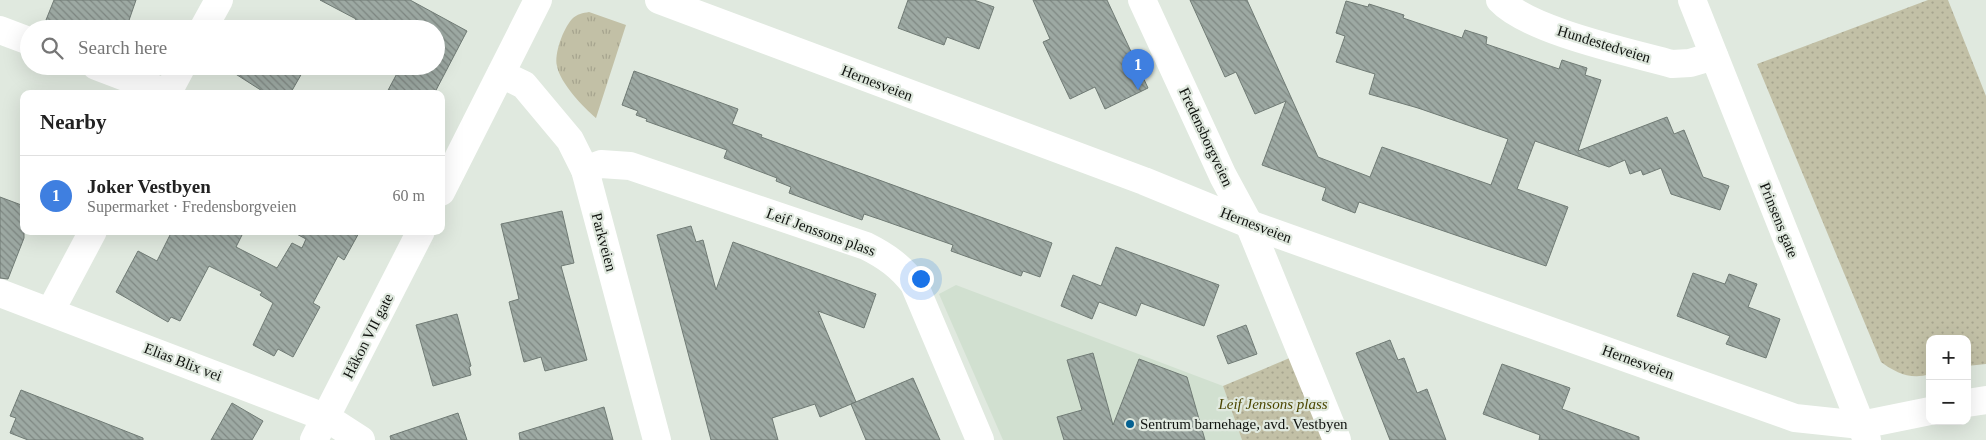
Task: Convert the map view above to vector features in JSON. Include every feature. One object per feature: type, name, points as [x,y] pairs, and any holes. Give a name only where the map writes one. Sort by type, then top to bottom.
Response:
[{"type":"street","points":[[208,20],[219,0]]},
{"type":"street","points":[[445,184],[538,0]]},
{"type":"street","name":"Hernesveien","points":[[659,0],[937,106],[1144,181],[1249,224],[1795,418],[1864,433],[1926,412]]},
{"type":"street","name":"Fredensborgveien","points":[[1142,0],[1223,176],[1249,224],[1337,440]]},
{"type":"street","name":"Hundestedveien","points":[[1500,0],[1530,20],[1558,31],[1672,64],[1690,63],[1714,56]]},
{"type":"street","name":"Prinsens gate","points":[[1692,0],[1864,433]]},
{"type":"street","points":[[0,30],[20,38]]},
{"type":"street","name":"Parkveien","points":[[501,74],[524,85],[570,140],[585,170],[657,440]]},
{"type":"street","points":[[119,75],[157,90]]},
{"type":"street","points":[[169,90],[177,75]]},
{"type":"street","name":"Leif Jenssons plass","points":[[585,170],[601,164],[630,166],[866,246],[888,256],[914,284],[980,440]]},
{"type":"street","points":[[51,310],[92,235]]},
{"type":"street","name":"Håkon VII gate","points":[[321,429],[419,235]]},
{"type":"street","name":"Elias Blix vei","points":[[0,292],[51,310],[321,429],[361,440]]},
{"type":"street","points":[[1971,402],[1986,400]]},
{"type":"shaded area","points":[[956,285],[1223,386],[1242,440],[1003,440],[939,294]]},
{"type":"green space","points":[[1928,0],[1948,0],[1986,96],[1986,364],[1971,366],[1971,335],[1926,335],[1926,375],[1910,376],[1898,372],[1881,362],[1757,64]]},
{"type":"green space","points":[[589,12],[626,25],[596,118],[567,87],[559,73],[556,61],[560,42],[569,23],[576,16]]},
{"type":"green space","name":"Leif Jensons plass","points":[[1292,357],[1324,440],[1242,440],[1223,386]]},
{"type":"building","points":[[54,0],[136,0],[129,20],[46,20]]},
{"type":"building","points":[[320,0],[410,0],[467,31],[445,73],[445,20],[356,19]]},
{"type":"building","points":[[908,0],[974,0],[994,7],[979,49],[947,37],[944,45],[898,28]]},
{"type":"building","points":[[1033,0],[1107,0],[1148,88],[1105,109],[1095,87],[1070,99],[1043,42],[1050,39]]},
{"type":"building","points":[[1190,0],[1247,0],[1318,157],[1370,177],[1382,147],[1491,185],[1508,139],[1418,108],[1369,94],[1375,74],[1336,62],[1345,36],[1336,33],[1346,1],[1368,7],[1369,4],[1404,15],[1403,18],[1462,38],[1465,30],[1487,37],[1486,44],[1559,69],[1562,60],[1587,68],[1585,75],[1601,80],[1578,151],[1667,117],[1674,134],[1684,130],[1703,177],[1729,186],[1720,210],[1671,194],[1661,168],[1643,175],[1641,170],[1630,174],[1625,160],[1609,167],[1535,141],[1517,189],[1568,207],[1546,266],[1359,202],[1355,213],[1322,200],[1326,188],[1262,165],[1286,101],[1255,114],[1236,72],[1225,77]]},
{"type":"building","points":[[634,71],[738,109],[732,124],[762,135],[761,137],[1052,243],[1040,277],[1023,271],[1021,276],[951,251],[953,245],[864,214],[862,220],[789,193],[791,187],[776,181],[777,178],[724,158],[727,150],[646,121],[647,119],[636,115],[638,111],[622,105]]},
{"type":"building","points":[[237,75],[301,75],[292,90],[261,90]]},
{"type":"building","points":[[396,75],[444,75],[436,90],[388,90]]},
{"type":"building","points":[[0,197],[20,204],[20,235],[24,235],[24,238],[8,279],[0,278]]},
{"type":"building","points":[[562,211],[574,263],[561,266],[587,360],[545,371],[541,357],[524,362],[509,302],[519,299],[501,224]]},
{"type":"building","points":[[691,226],[696,242],[703,240],[716,290],[733,242],[876,294],[864,328],[818,311],[856,402],[820,417],[815,404],[772,418],[778,440],[711,440],[657,235]]},
{"type":"building","points":[[170,235],[242,235],[236,247],[277,268],[292,243],[302,248],[306,239],[298,235],[358,235],[344,260],[338,256],[313,303],[320,307],[293,357],[278,349],[274,356],[253,345],[273,303],[260,295],[262,292],[209,266],[180,321],[171,317],[168,322],[116,292],[138,251],[157,261]]},
{"type":"building","points":[[1116,247],[1219,285],[1204,326],[1141,303],[1136,316],[1099,302],[1092,319],[1061,306],[1073,275],[1101,286]]},
{"type":"building","points":[[1693,273],[1725,284],[1729,274],[1757,284],[1748,307],[1780,319],[1766,358],[1726,344],[1730,336],[1677,316]]},
{"type":"building","points":[[457,314],[471,366],[469,367],[471,375],[433,386],[416,325]]},
{"type":"building","points":[[1246,325],[1257,354],[1228,364],[1217,336]]},
{"type":"building","points":[[1390,340],[1398,360],[1404,358],[1417,393],[1427,389],[1446,440],[1390,440],[1356,353]]},
{"type":"building","points":[[1093,353],[1113,425],[1139,359],[1187,377],[1205,440],[1064,440],[1057,417],[1082,410],[1067,360]]},
{"type":"building","points":[[1502,364],[1570,388],[1562,409],[1639,437],[1639,440],[1539,440],[1540,435],[1483,414]]},
{"type":"building","points":[[913,378],[940,440],[866,440],[851,404]]},
{"type":"building","points":[[21,390],[143,438],[143,440],[28,440],[10,433],[16,418],[10,416]]},
{"type":"building","points":[[232,403],[263,421],[252,440],[211,440]]},
{"type":"building","points":[[604,407],[613,440],[520,440],[519,433]]},
{"type":"building","points":[[458,413],[467,440],[391,440],[390,436]]},
{"type":"place","name":"Joker Vestbyen","points":[[1138,90]]},
{"type":"place","name":"Sentrum barnehage, avd. Vestbyen","points":[[1130,424]]}]
